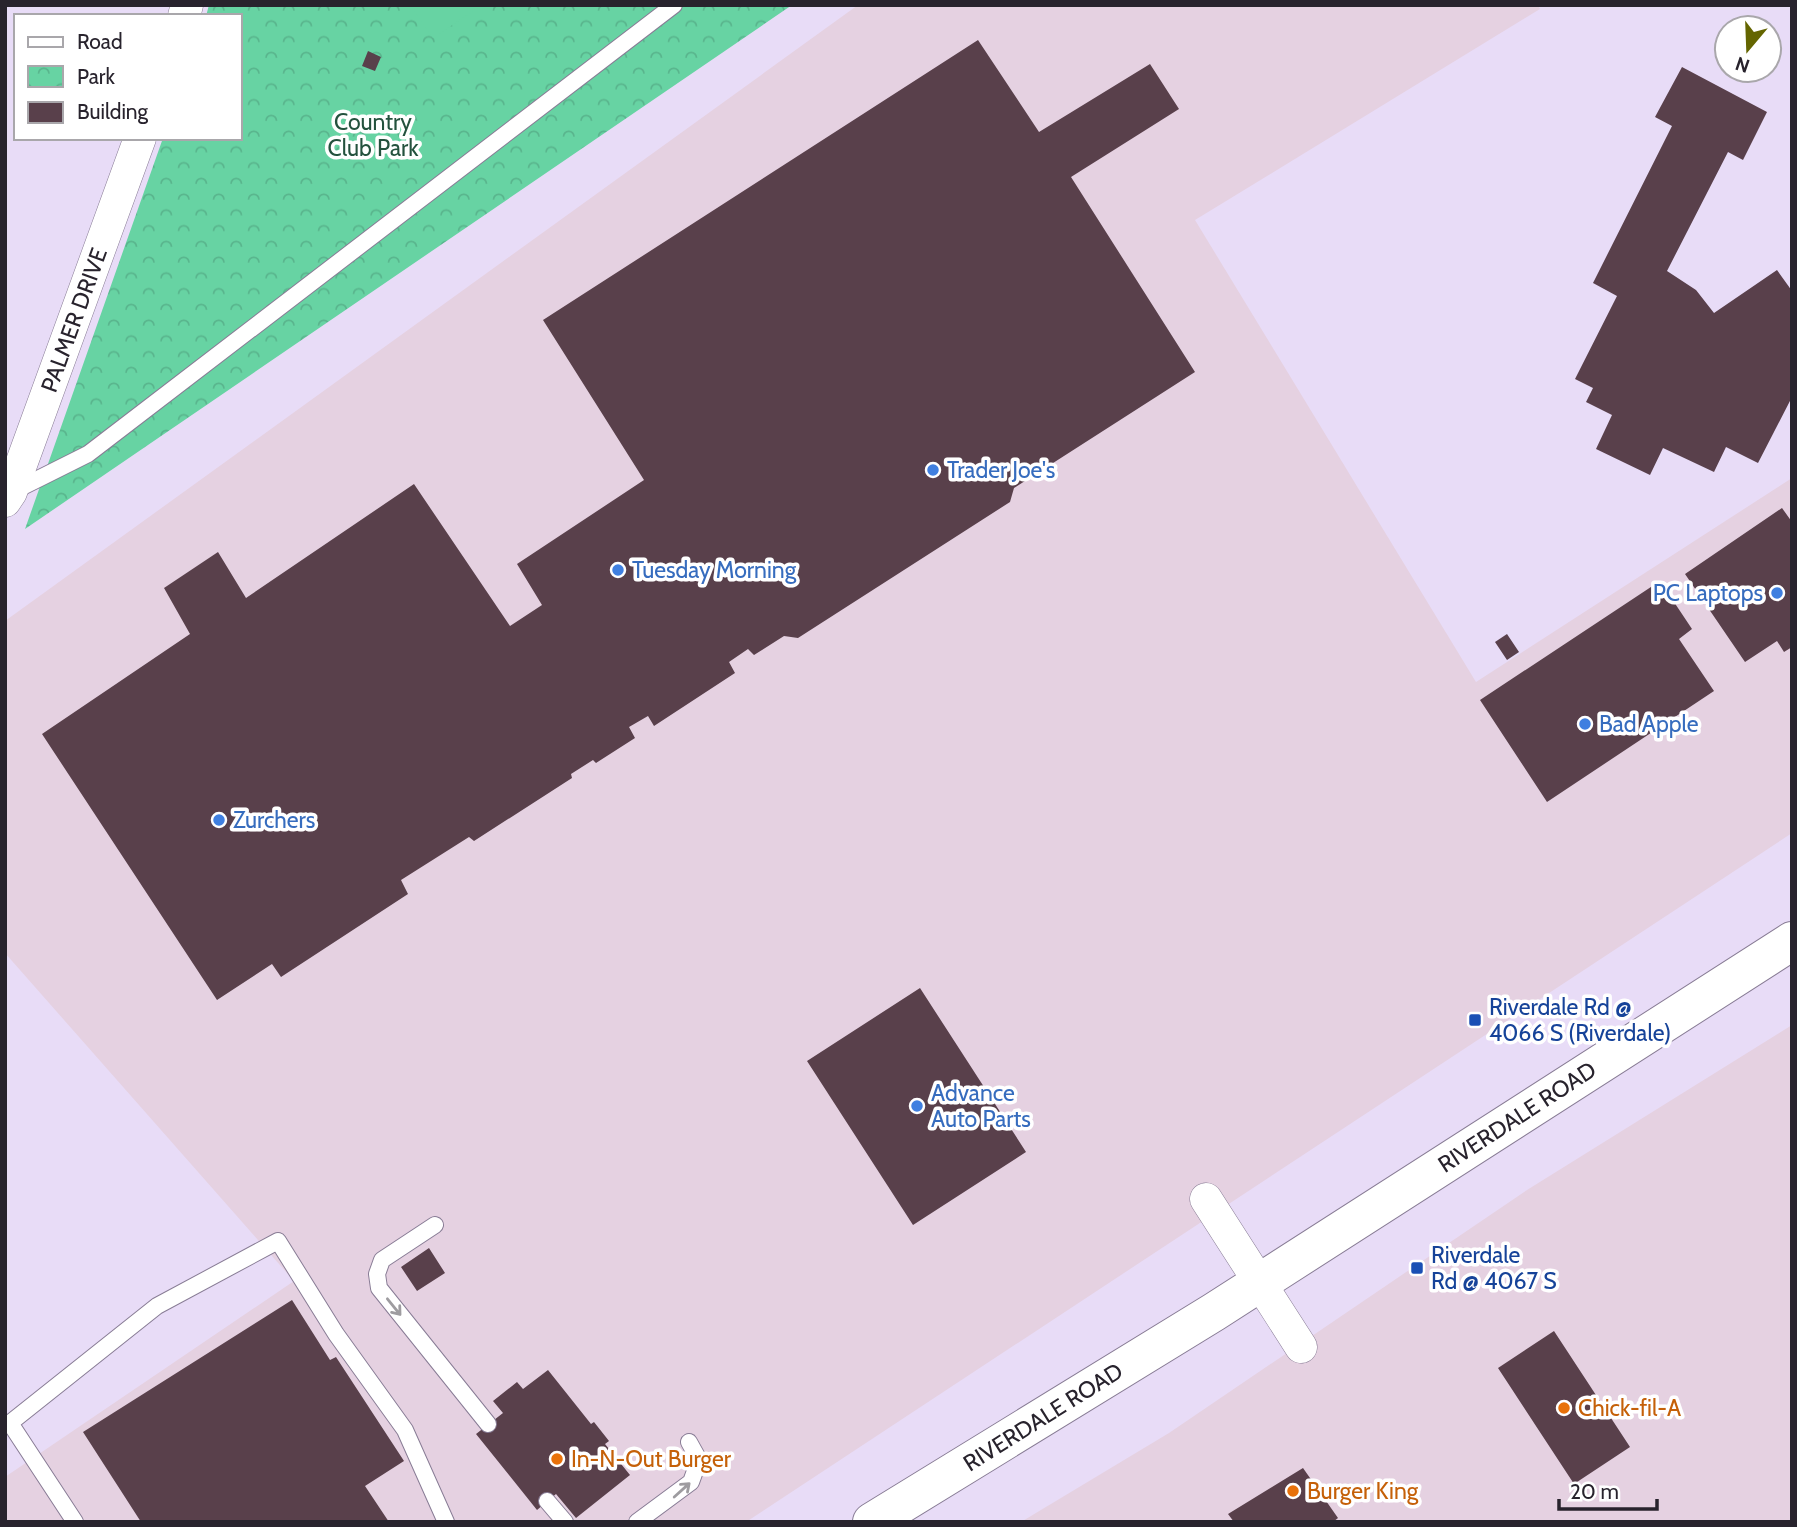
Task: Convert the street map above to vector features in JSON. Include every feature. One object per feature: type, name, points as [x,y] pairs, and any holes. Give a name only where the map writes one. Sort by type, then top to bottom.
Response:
[{"type":"main road","name":"RIVERDALE ROAD","points":[[872,1522],[1214,1312],[1792,941]]},
{"type":"street","name":"PALMER DRIVE","points":[[8,496],[139,140]]},
{"type":"street","points":[[1206,1199],[1301,1347]]},
{"type":"lane","points":[[8,496],[88,454],[674,5]]},
{"type":"lane","points":[[435,1225],[382,1260],[377,1274],[379,1288],[488,1424]]},
{"type":"lane","points":[[75,1522],[8,1424],[157,1306],[278,1241],[336,1334],[405,1430],[446,1522]]},
{"type":"lane","points":[[637,1522],[691,1482],[699,1460],[689,1442]]},
{"type":"lane","points":[[547,1501],[565,1522]]},
{"type":"shaded area","points":[[858,5],[1538,5],[1540,9],[1195,220],[1476,682],[1792,478],[1792,833],[746,1522],[5,1522],[5,1477],[294,1281],[5,953],[5,621]]},
{"type":"shaded area","points":[[1792,1025],[1792,1522],[1021,1522],[1169,1433],[1527,1190]]},
{"type":"green space","name":"Country Club Park","points":[[209,5],[792,5],[25,529],[162,140],[242,140],[242,14],[207,14]]},
{"type":"green space","points":[[410,5],[482,5],[433,38]]},
{"type":"building","points":[[978,40],[1039,132],[1150,64],[1179,109],[1071,177],[1195,372],[1014,488],[1010,502],[798,638],[784,636],[754,655],[748,649],[729,662],[735,673],[654,726],[648,716],[629,727],[635,738],[596,763],[593,760],[571,774],[572,778],[474,841],[469,837],[401,880],[408,894],[281,977],[272,964],[217,1000],[42,734],[190,634],[164,588],[218,552],[246,598],[414,484],[510,626],[542,605],[517,564],[644,480],[543,320]]},
{"type":"building","points":[[368,51],[381,57],[375,71],[362,66]]},
{"type":"building","points":[[1682,67],[1767,112],[1743,160],[1728,152],[1667,271],[1696,290],[1714,313],[1777,270],[1792,291],[1792,397],[1758,463],[1726,447],[1714,472],[1663,448],[1650,475],[1596,449],[1612,415],[1586,402],[1593,388],[1575,379],[1617,296],[1593,283],[1672,126],[1655,117]]},
{"type":"building","points":[[1782,508],[1792,522],[1792,647],[1784,652],[1777,641],[1745,662],[1685,574]]},
{"type":"building","points":[[1660,581],[1692,629],[1679,639],[1714,691],[1547,802],[1480,700]]},
{"type":"building","points":[[1507,634],[1519,652],[1507,660],[1495,642]]},
{"type":"building","name":"Advance Auto Parts","points":[[920,988],[1026,1152],[913,1225],[807,1061]]},
{"type":"building","points":[[429,1248],[445,1273],[417,1291],[401,1267]]},
{"type":"building","points":[[292,1300],[330,1360],[336,1357],[404,1461],[365,1486],[389,1522],[141,1522],[83,1432]]},
{"type":"building","name":"Chick-fil-A","points":[[1554,1331],[1630,1447],[1574,1484],[1498,1368]]},
{"type":"building","name":"In-N-Out Burger","points":[[548,1370],[591,1424],[594,1422],[609,1441],[605,1444],[630,1475],[576,1518],[556,1494],[537,1510],[476,1434],[503,1413],[493,1401],[517,1382],[523,1389]]},
{"type":"building","name":"Burger King","points":[[1303,1468],[1338,1518],[1333,1522],[1234,1522],[1228,1514]]},
{"type":"place","name":"Trader Joe's","points":[[933,470]]},
{"type":"place","name":"Tuesday Morning","points":[[618,570]]},
{"type":"place","name":"PC Laptops","points":[[1777,593]]},
{"type":"place","name":"Bad Apple","points":[[1585,724]]},
{"type":"place","name":"Zurchers","points":[[219,820]]},
{"type":"place","name":"Riverdale Rd @ 4066 S (Riverdale)","points":[[1475,1020]]},
{"type":"place","name":"Advance Auto Parts","points":[[917,1106]]},
{"type":"place","name":"Riverdale Rd @ 4067 S","points":[[1417,1268]]},
{"type":"place","name":"Chick-fil-A","points":[[1564,1408]]},
{"type":"place","name":"In-N-Out Burger","points":[[557,1459]]},
{"type":"place","name":"Burger King","points":[[1293,1491]]}]
